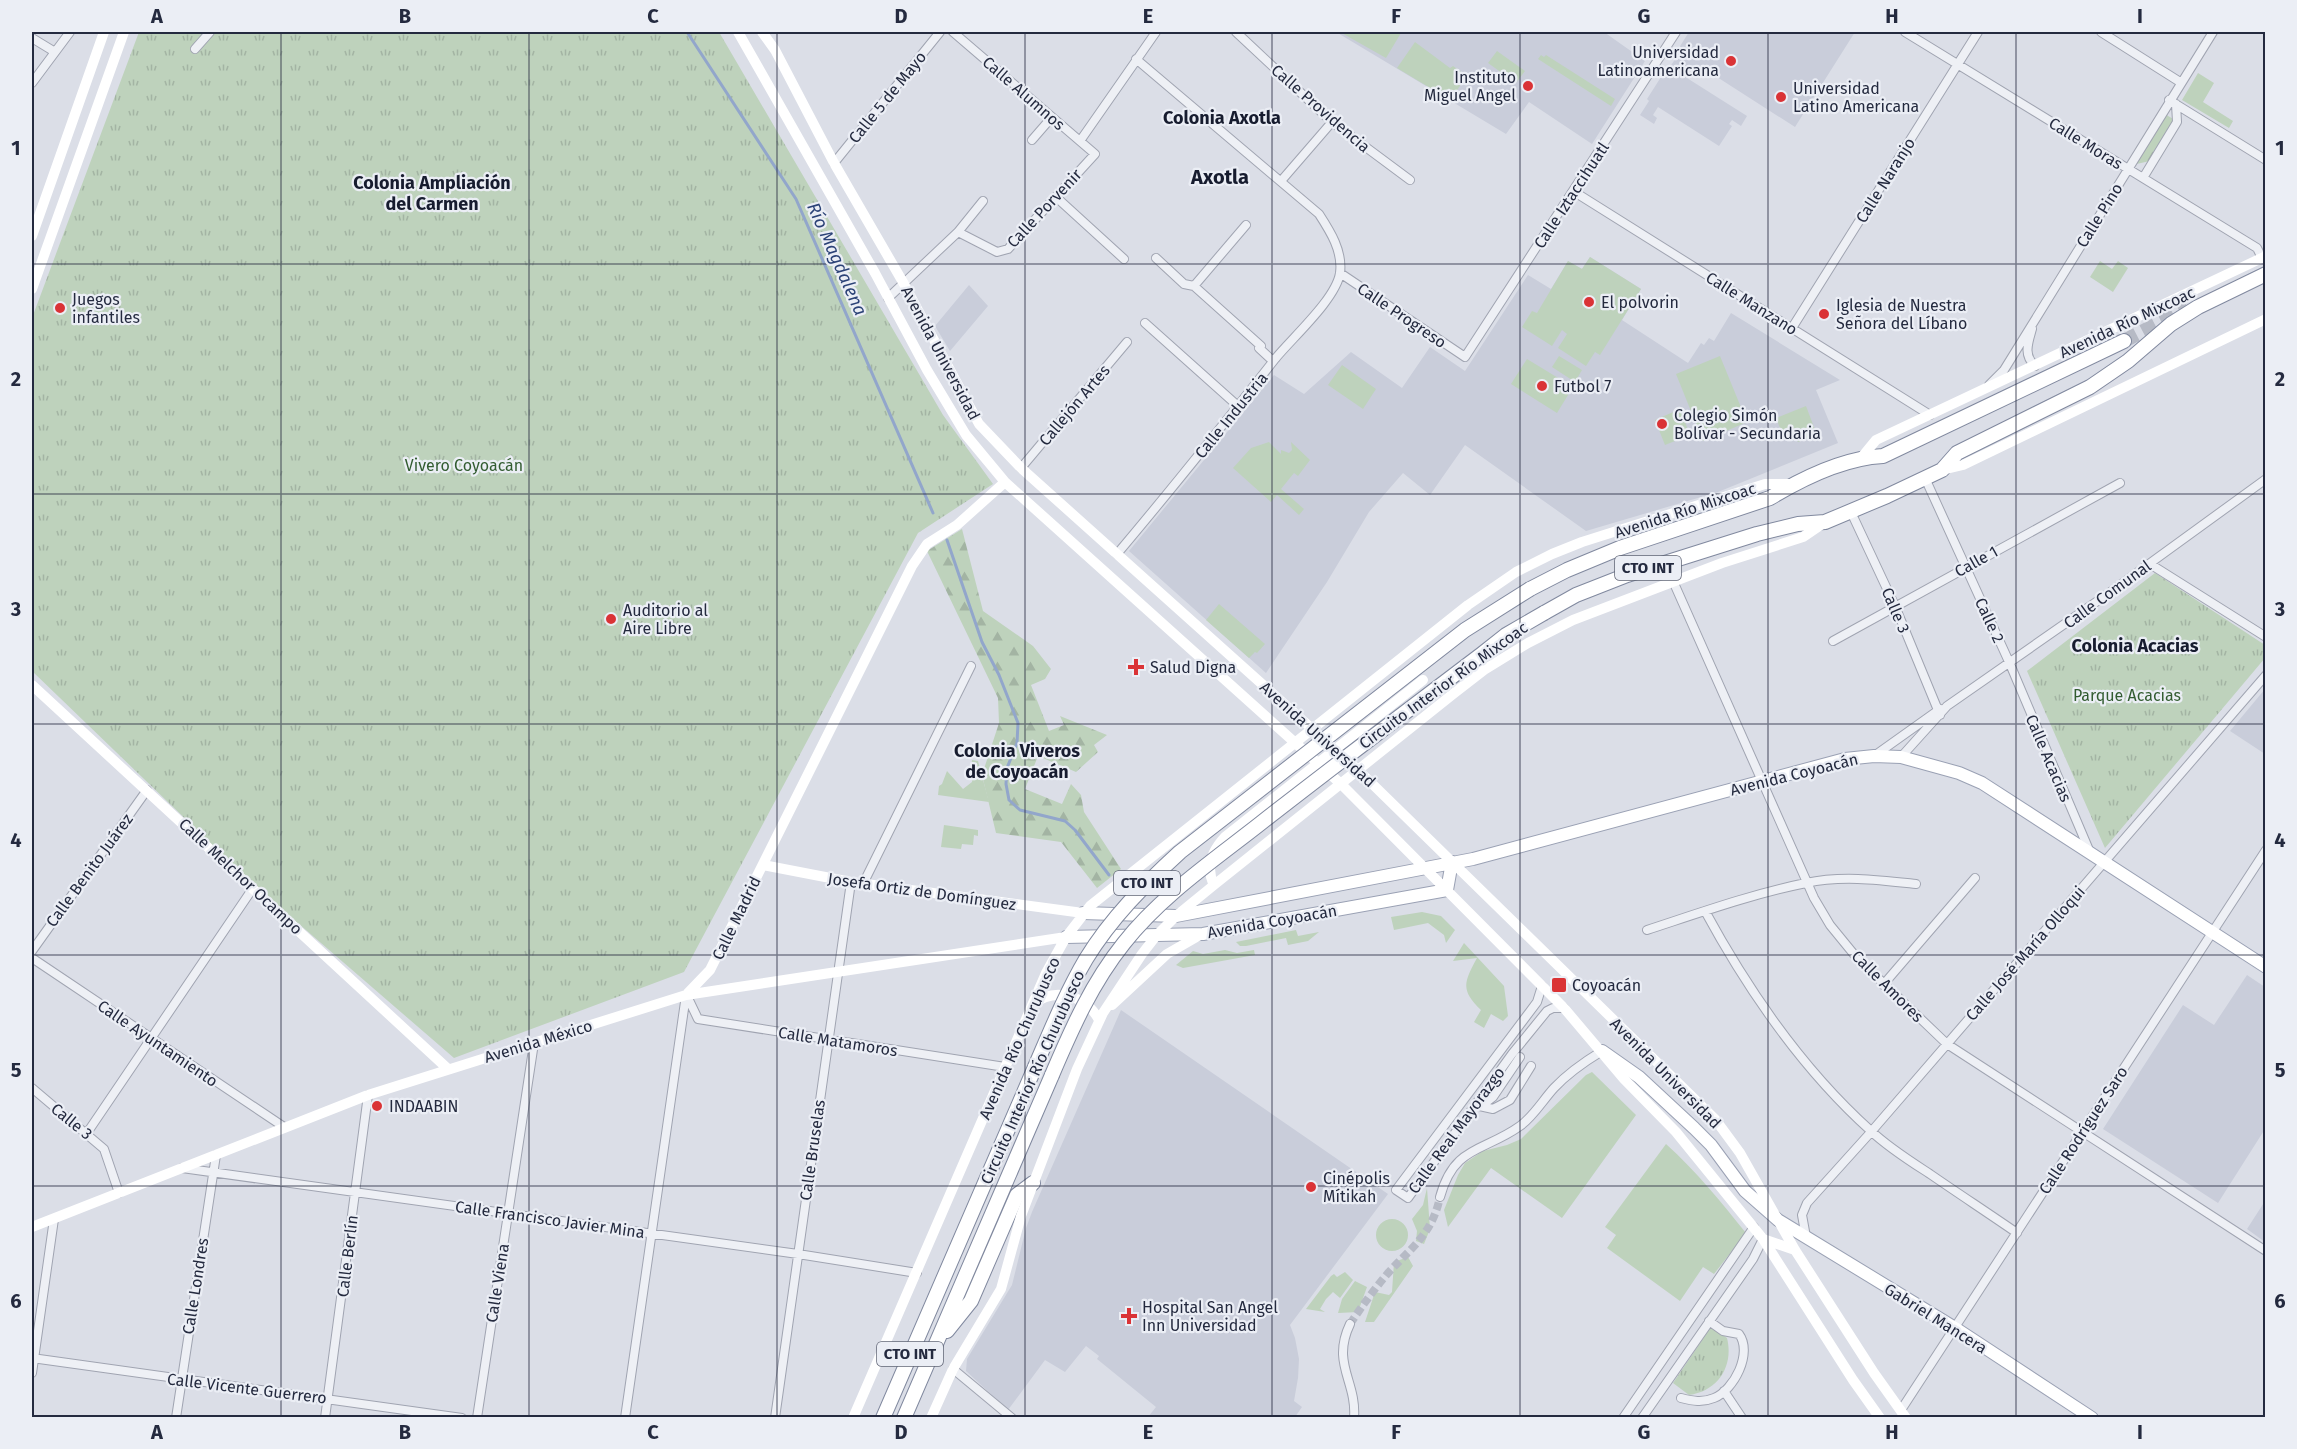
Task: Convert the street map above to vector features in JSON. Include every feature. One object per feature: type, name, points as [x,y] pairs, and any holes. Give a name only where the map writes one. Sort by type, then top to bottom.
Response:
[{"type":"highway","name":"CTO INT","points":[[1825,522],[1942,470],[1957,453],[2090,387],[2128,361],[2171,324],[2198,307],[2265,274]]},
{"type":"highway","name":"CTO INT","points":[[1862,457],[1883,456],[2124,341]]},
{"type":"highway","name":"Avenida Río Mixcoac","points":[[1793,484],[1862,457]]},
{"type":"highway","name":"Circuito Interior Río Mixcoac","points":[[1316,746],[1465,630],[1530,588],[1593,559],[1770,498],[1793,484]]},
{"type":"highway","name":"Circuito Interior Río Mixcoac","points":[[1336,765],[1506,635],[1576,595],[1627,575],[1757,534],[1798,524],[1825,522]]},
{"type":"highway","name":"Circuito Interior Río Churubusco","points":[[882,1418],[1035,1067],[1077,975],[1097,943],[1143,886],[1180,852],[1316,746]]},
{"type":"highway","name":"Circuito Interior Río Churubusco","points":[[904,1418],[1052,1075],[1082,1007],[1096,982],[1138,926],[1201,870],[1336,765]]},
{"type":"highway","points":[[936,1344],[971,1301],[1017,1195],[1033,1183]]},
{"type":"main road","points":[[32,236],[104,32]]},
{"type":"main road","points":[[32,289],[124,32]]},
{"type":"main road","name":"Avenida Universidad","points":[[738,32],[875,273],[927,370],[966,435],[1005,482],[1341,784],[1564,1008],[1624,1079],[1676,1132],[1754,1227],[1880,1418]]},
{"type":"main road","name":"Avenida Universidad","points":[[762,32],[775,50],[834,163],[979,424],[1021,468],[1336,749],[1715,1119],[1740,1153],[1796,1250],[1874,1373],[1903,1414]]},
{"type":"main road","name":"Avenida Río Mixcoac","points":[[1862,457],[1876,441],[2264,257]]},
{"type":"main road","points":[[875,273],[890,261]]},
{"type":"main road","name":"CTO INT","points":[[1942,470],[1963,465],[2265,319]]},
{"type":"main road","name":"Calle Madrid","points":[[686,995],[710,970],[912,566],[924,547],[957,525],[1005,482]]},
{"type":"main road","name":"Avenida Río Mixcoac","points":[[1296,742],[1420,642],[1516,572],[1582,542],[1765,484],[1793,484]]},
{"type":"main road","name":"CTO INT","points":[[931,1418],[953,1368],[1001,1289],[1015,1233],[1033,1183],[1077,1069],[1101,1016],[1156,936],[1176,916],[1214,885],[1484,670],[1528,643],[1573,620],[1739,556],[1803,537],[1825,522]]},
{"type":"main road","points":[[1420,642],[1416,664],[1423,680],[1438,691],[1453,694]]},
{"type":"main road","points":[[1214,885],[1209,870],[1212,855],[1219,843],[1423,680]]},
{"type":"main road","name":"Calle Melchor Ocampo","points":[[32,686],[448,1069]]},
{"type":"main road","name":"Avenida Río Churubusco","points":[[853,1418],[1005,1067],[1066,937],[1083,913],[1100,897],[1296,742]]},
{"type":"main road","name":"Avenida Coyoacán","points":[[1083,913],[1176,916],[1473,859],[1845,759],[1874,756],[1901,757],[1959,773],[1982,783],[2265,968]]},
{"type":"main road","points":[[1447,890],[1452,862]]},
{"type":"main road","name":"Josefa Ortiz de Domínguez","points":[[763,865],[863,884],[1083,913]]},
{"type":"main road","name":"Avenida Coyoacán","points":[[1066,937],[1203,934],[1447,890]]},
{"type":"main road","points":[[1033,1004],[1050,994],[1066,994],[1091,1007],[1101,1016],[1167,954],[1203,934]]},
{"type":"main road","name":"Avenida México","points":[[32,1227],[368,1095],[686,995],[837,970],[1066,937]]},
{"type":"main road","name":"Gabriel Mancera","points":[[1602,1051],[1640,1077],[1694,1128],[1711,1145],[1746,1191],[1778,1220],[1954,1328],[2092,1418]]},
{"type":"main road","points":[[1763,1239],[1796,1250]]},
{"type":"street","points":[[32,83],[69,32]]},
{"type":"street","points":[[195,49],[210,32]]},
{"type":"street","name":"Calle 5 de Mayo","points":[[834,163],[940,32]]},
{"type":"street","name":"Calle Alumnos","points":[[953,32],[1095,154]]},
{"type":"street","points":[[1080,141],[1156,32]]},
{"type":"street","name":"Calle Providencia","points":[[1236,32],[1332,122],[1410,180]]},
{"type":"street","name":"Calle Iztaccihuatl","points":[[1465,357],[1676,32]]},
{"type":"street","name":"Calle Moras","points":[[1905,32],[2257,248],[2264,257]]},
{"type":"street","name":"Calle Naranjo","points":[[1792,328],[1978,32]]},
{"type":"street","points":[[2101,32],[2180,82]]},
{"type":"street","name":"Calle Pino","points":[[1985,389],[2004,370],[2127,168],[2173,102],[2180,82],[2213,32]]},
{"type":"street","points":[[32,38],[55,52]]},
{"type":"street","points":[[1136,59],[1319,214],[1331,233],[1339,255],[1340,273]]},
{"type":"street","points":[[2173,102],[2265,160]]},
{"type":"street","name":"Calle Pino","points":[[2143,178],[2177,122],[2173,102]]},
{"type":"street","points":[[1032,140],[1052,117]]},
{"type":"street","points":[[1281,181],[1332,122]]},
{"type":"street","name":"Calle Porvenir","points":[[958,232],[997,252],[1008,249],[1095,154]]},
{"type":"street","name":"Calle Manzano","points":[[1573,191],[1930,416]]},
{"type":"street","points":[[1056,197],[1124,259]]},
{"type":"street","points":[[888,298],[958,232],[983,201]]},
{"type":"street","points":[[1194,286],[1246,225]]},
{"type":"street","points":[[1156,258],[1184,284],[1194,286],[1261,346],[1259,348],[1274,361],[1276,358]]},
{"type":"street","name":"Calle Progreso","points":[[1340,273],[1465,357]]},
{"type":"street","name":"Calle Industria","points":[[1117,554],[1239,407],[1276,358],[1332,293],[1340,273]]},
{"type":"street","name":"Calle Pino","points":[[2035,366],[2030,362],[2027,349],[2036,317]]},
{"type":"street","points":[[1144,322],[1239,407]]},
{"type":"street","name":"Callejón Artes","points":[[1021,468],[1127,342]]},
{"type":"street","name":"Calle 2","points":[[1925,478],[2010,664]]},
{"type":"street","name":"Calle Comunal","points":[[1939,712],[2150,564],[2265,479]]},
{"type":"street","name":"Calle 1","points":[[1833,641],[2120,483]]},
{"type":"street","name":"Calle 3","points":[[1851,512],[1895,606],[1939,712]]},
{"type":"street","points":[[2150,564],[2265,637]]},
{"type":"street","name":"Calle Amores","points":[[1673,581],[1807,882],[1830,925],[1883,985],[1947,1044],[2265,1251]]},
{"type":"street","name":"Calle Acacias","points":[[2010,664],[2089,852]]},
{"type":"street","points":[[863,884],[971,666]]},
{"type":"street","name":"Calle José María Olloqui","points":[[1806,1237],[1802,1215],[1807,1203],[1871,1132],[2265,675]]},
{"type":"street","points":[[1874,756],[1939,712]]},
{"type":"street","points":[[1901,757],[1939,712]]},
{"type":"street","name":"Calle Benito Juárez","points":[[32,951],[147,790]]},
{"type":"street","name":"Calle Rodríguez Saro","points":[[1903,1414],[1954,1328],[2265,850]]},
{"type":"street","points":[[1647,930],[1807,882],[1868,878],[1916,884]]},
{"type":"street","points":[[1883,985],[1975,878]]},
{"type":"street","name":"Calle Bruselas","points":[[775,1418],[851,882]]},
{"type":"street","points":[[87,1133],[253,888]]},
{"type":"street","points":[[1705,911],[1731,958],[1776,1024],[1824,1083],[1871,1132],[2017,1233]]},
{"type":"street","name":"Calle Ayuntamiento","points":[[32,958],[284,1127]]},
{"type":"street","name":"Calle Real Mayorazgo","points":[[1542,986],[1539,1000],[1396,1190],[1408,1198],[1478,1106],[1512,1054],[1546,1011],[1553,1008],[1564,1008]]},
{"type":"street","points":[[625,1418],[686,995]]},
{"type":"street","name":"Calle Matamoros","points":[[686,995],[698,1019],[1005,1067]]},
{"type":"street","name":"Calle Viena","points":[[477,1418],[534,1043]]},
{"type":"street","name":"Calle Real Mayorazgo","points":[[1504,1048],[1512,1054]]},
{"type":"street","name":"Calle Real Mayorazgo","points":[[1440,1197],[1446,1180],[1461,1158],[1521,1125],[1555,1087],[1580,1064],[1602,1051]]},
{"type":"street","points":[[1478,1106],[1493,1096],[1520,1057]]},
{"type":"street","points":[[1478,1106],[1493,1109],[1510,1100],[1531,1066]]},
{"type":"street","name":"Calle 3","points":[[32,1088],[104,1149],[119,1193]]},
{"type":"street","name":"Calle Berlín","points":[[326,1418],[368,1095]]},
{"type":"street","name":"Calle Londres","points":[[176,1418],[216,1155]]},
{"type":"street","name":"Calle Francisco Javier Mina","points":[[182,1168],[798,1254],[917,1273]]},
{"type":"street","points":[[32,1373],[54,1219]]},
{"type":"street","points":[[1623,1418],[1754,1227]]},
{"type":"street","points":[[1642,1418],[1753,1259],[1763,1239]]},
{"type":"street","points":[[1681,1398],[1703,1402],[1715,1398],[1724,1391],[1740,1368],[1744,1353],[1743,1339],[1739,1334],[1723,1331],[1709,1321]]},
{"type":"street","points":[[1350,1324],[1343,1348],[1346,1376],[1354,1400],[1354,1418]]},
{"type":"street","name":"Calle Vicente Guerrero","points":[[33,1359],[462,1418]]},
{"type":"street","points":[[953,1368],[1012,1418]]},
{"type":"street","points":[[1724,1391],[1742,1418]]},
{"type":"shaded area","name":"Instituto Miguel Angel","points":[[1336,32],[1604,32],[1645,61],[1592,144],[1529,102],[1506,134]]},
{"type":"shaded area","name":"Universidad Latino Americana","points":[[1689,32],[1855,32],[1795,127],[1703,68],[1699,74],[1684,65],[1679,73],[1747,116],[1741,126],[1732,120],[1729,124],[1732,126],[1719,146],[1658,107],[1653,115],[1657,118],[1654,124],[1640,115],[1649,101],[1647,99],[1679,53],[1677,51]]},
{"type":"shaded area","points":[[1590,257],[1641,289],[1622,320],[1688,363],[1701,343],[1704,345],[1709,338],[1714,341],[1731,313],[1840,380],[1816,390],[1838,443],[1718,492],[1586,531],[1465,445],[1430,495],[1403,473],[1369,512],[1327,582],[1266,673],[1129,551],[1274,375],[1304,394],[1351,352],[1402,388],[1430,347],[1465,371],[1528,275],[1551,289],[1568,261],[1582,269]]},
{"type":"shaded area","points":[[969,285],[988,306],[950,351],[935,326]]},
{"type":"shaded area","points":[[2265,689],[2265,754],[2230,731]]},
{"type":"shaded area","points":[[2247,975],[2265,987],[2265,1129],[2218,1203],[2103,1129],[2183,1005],[2214,1025]]},
{"type":"shaded area","points":[[1121,1010],[1388,1194],[1290,1325],[1299,1359],[1294,1401],[1302,1407],[1295,1417],[1148,1417],[1156,1407],[1097,1359],[1099,1356],[1086,1346],[1065,1372],[1045,1360],[1008,1410],[966,1371],[967,1359],[1012,1285],[1032,1212]]},
{"type":"shaded area","points":[[2265,1201],[2265,1242],[2247,1229]]},
{"type":"green space","name":"Vivero Coyoacán","points":[[139,32],[719,32],[943,415],[993,484],[918,533],[684,972],[454,1058],[255,886],[32,671],[32,318]]},
{"type":"green space","points":[[1340,32],[1397,32],[1401,33],[1386,58]]},
{"type":"green space","points":[[1415,42],[1450,68],[1453,66],[1467,76],[1450,100],[1397,68]]},
{"type":"green space","points":[[1497,51],[1525,71],[1516,83],[1488,63]]},
{"type":"green space","points":[[1541,55],[1544,57],[1546,55],[1615,99],[1611,106],[1538,59]]},
{"type":"green space","points":[[2198,73],[2214,83],[2203,102],[2233,121],[2229,128],[2182,100]]},
{"type":"green space","points":[[2163,113],[2175,120],[2150,161],[2132,165]]},
{"type":"green space","name":"El polvorin","points":[[1590,257],[1641,289],[1600,355],[1595,352],[1586,366],[1558,348],[1567,334],[1562,330],[1552,346],[1522,327],[1532,311],[1537,313],[1568,261],[1582,269]]},
{"type":"green space","points":[[2100,261],[2112,269],[2118,261],[2128,268],[2113,292],[2090,277]]},
{"type":"green space","points":[[1559,356],[1582,370],[1575,382],[1552,367]]},
{"type":"green space","points":[[1720,356],[1747,422],[1703,441],[1676,374]]},
{"type":"green space","name":"Futbol 7","points":[[1527,359],[1573,387],[1557,413],[1511,384]]},
{"type":"green space","points":[[1342,365],[1376,389],[1363,409],[1328,385]]},
{"type":"green space","points":[[1806,406],[1817,435],[1798,442],[1796,438],[1791,440],[1789,436],[1784,438],[1776,418]]},
{"type":"green space","points":[[1680,409],[1690,435],[1665,445],[1655,420]]},
{"type":"green space","points":[[1269,442],[1281,454],[1281,450],[1289,453],[1292,450],[1291,442],[1310,460],[1298,476],[1294,473],[1281,489],[1304,509],[1299,515],[1277,495],[1271,502],[1233,468],[1251,448]]},
{"type":"green space","points":[[962,529],[983,611],[1033,646],[1051,669],[1045,679],[1031,685],[1049,731],[1064,725],[1060,716],[1107,735],[1094,745],[1098,752],[1076,772],[1038,756],[1025,789],[1062,804],[1071,784],[1081,795],[1084,812],[1121,869],[1097,888],[1061,842],[996,833],[982,775],[999,723],[998,698],[927,551]]},
{"type":"green space","name":"Parque Acacias","points":[[2155,573],[2265,645],[2265,658],[2105,848],[2027,671]]},
{"type":"green space","points":[[1219,604],[1265,644],[1257,653],[1255,652],[1249,658],[1206,620]]},
{"type":"green space","points":[[972,760],[978,761],[989,802],[938,795],[939,786],[947,771],[963,789],[972,782]]},
{"type":"green space","points":[[944,825],[978,830],[978,836],[974,835],[973,845],[962,844],[961,849],[941,847]]},
{"type":"green space","points":[[1422,912],[1441,916],[1455,930],[1446,943],[1444,935],[1428,923],[1394,930],[1391,917]]},
{"type":"green space","points":[[1296,930],[1298,936],[1319,932],[1308,941],[1288,945],[1286,938],[1246,946],[1240,946],[1236,942]]},
{"type":"green space","points":[[1464,943],[1504,986],[1508,1016],[1503,1021],[1491,1014],[1484,1028],[1474,1022],[1481,1010],[1470,997],[1466,986],[1469,973],[1477,958],[1453,961]]},
{"type":"green space","points":[[1225,950],[1237,953],[1254,950],[1255,955],[1183,968],[1176,965],[1193,951],[1203,954]]},
{"type":"green space","points":[[1592,1072],[1636,1115],[1562,1218],[1491,1168],[1448,1227],[1444,1210],[1465,1163],[1483,1151],[1521,1139],[1586,1075]]},
{"type":"green space","points":[[1666,1144],[1718,1198],[1746,1233],[1714,1274],[1703,1267],[1680,1301],[1607,1248],[1616,1235],[1605,1227]]},
{"type":"green space","points":[[1427,1188],[1430,1229],[1424,1244],[1416,1241],[1417,1231],[1412,1219],[1423,1205]]},
{"type":"green space","points":[[1392,1219],[1403,1224],[1408,1235],[1403,1246],[1392,1251],[1381,1246],[1376,1235],[1381,1224]]},
{"type":"green space","points":[[1408,1257],[1413,1266],[1374,1322],[1365,1322],[1375,1292],[1389,1295],[1392,1292],[1394,1262]]},
{"type":"green space","points":[[1345,1272],[1353,1280],[1340,1298],[1333,1292],[1320,1309],[1325,1312],[1306,1309],[1331,1276],[1334,1274],[1337,1277]]},
{"type":"green space","points":[[1355,1281],[1367,1287],[1358,1312],[1338,1313],[1342,1299]]},
{"type":"green space","points":[[1711,1327],[1727,1338],[1729,1348],[1726,1367],[1716,1383],[1699,1393],[1689,1395],[1673,1383]]},
{"type":"waterway","name":"Río Magdalena","points":[[687,32],[796,199],[933,513]]},
{"type":"waterway","name":"Río Magdalena","points":[[947,540],[982,642],[999,675],[1018,723],[1017,743],[1007,768],[1006,784],[1009,800],[1020,810],[1065,821],[1075,830],[1109,875]]},
{"type":"tunnel","points":[[2124,341],[2188,308]]},
{"type":"tunnel","points":[[1350,1324],[1379,1284],[1427,1230],[1440,1197]]},
{"type":"place","name":"Universidad Latinoamericana","points":[[1731,61]]},
{"type":"place","name":"Instituto Miguel Angel","points":[[1528,86]]},
{"type":"place","name":"Universidad Latino Americana","points":[[1781,97]]},
{"type":"place","name":"El polvorin","points":[[1589,302]]},
{"type":"place","name":"Juegos infantiles","points":[[60,308]]},
{"type":"place","name":"Iglesia de Nuestra Señora del Líbano","points":[[1824,314]]},
{"type":"place","name":"Futbol 7","points":[[1542,386]]},
{"type":"place","name":"Colegio Simón Bolívar - Secundaria","points":[[1662,424]]},
{"type":"place","name":"Auditorio al Aire Libre","points":[[611,619]]},
{"type":"place","name":"Salud Digna","points":[[1136,667]]},
{"type":"place","name":"Coyoacán","points":[[1559,985]]},
{"type":"place","name":"INDAABIN","points":[[377,1106]]},
{"type":"place","name":"Cinépolis Mítikah","points":[[1311,1187]]},
{"type":"place","name":"Hospital San Angel Inn Universidad","points":[[1129,1316]]},
{"type":"district","name":"Colonia Axotla","points":[[1222,118]]},
{"type":"district","name":"Axotla","points":[[1220,177]]},
{"type":"district","name":"Colonia Ampliación del Carmen","points":[[432,193]]},
{"type":"district","name":"Colonia Acacias","points":[[2135,646]]},
{"type":"district","name":"Colonia Viveros de Coyoacán","points":[[1017,762]]}]
